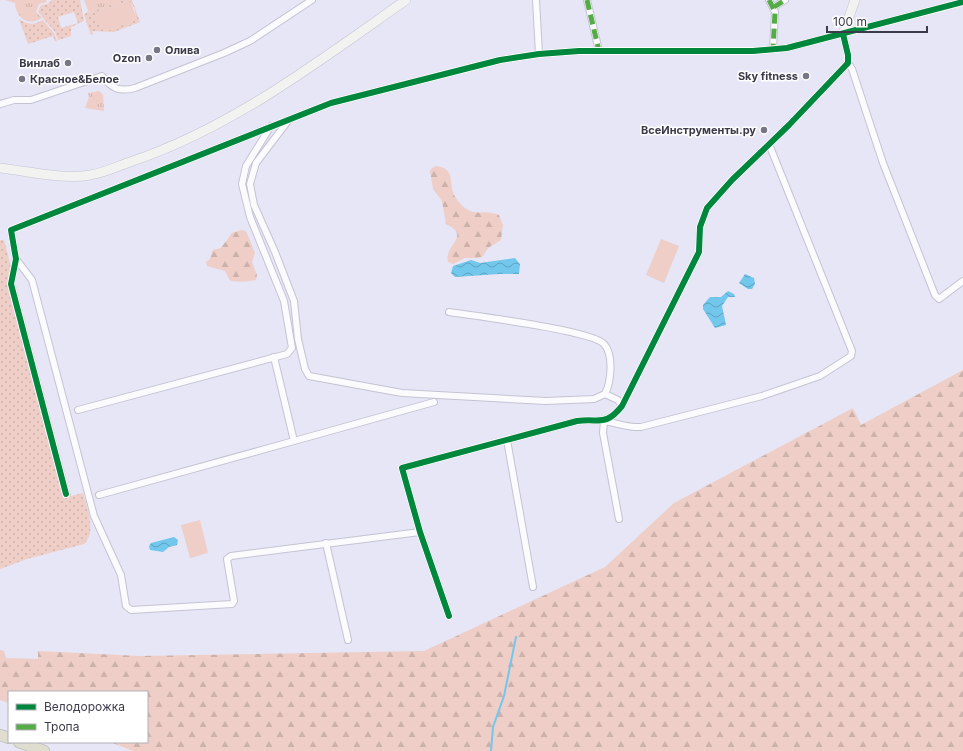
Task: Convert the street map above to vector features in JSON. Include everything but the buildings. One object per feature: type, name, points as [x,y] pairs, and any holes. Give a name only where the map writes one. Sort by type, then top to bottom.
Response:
[{"type":"highway","points":[[22,743],[44,751]]},
{"type":"street","points":[[0,104],[14,100],[30,100],[102,76],[109,85],[117,90],[135,88],[224,53],[250,41],[312,0]]},
{"type":"street","points":[[0,168],[66,176],[90,175],[150,155],[200,132],[273,92],[406,0]]},
{"type":"street","points":[[536,0],[539,54]]},
{"type":"street","points":[[587,0],[599,51]]},
{"type":"street","points":[[769,0],[774,7],[772,49]]},
{"type":"street","points":[[774,7],[785,0]]},
{"type":"street","points":[[855,0],[843,34],[848,55],[848,63],[852,69],[883,163],[935,295],[939,299],[963,281]]},
{"type":"street","points":[[66,494],[11,284],[16,259],[11,230],[331,103],[500,60],[539,54],[599,51],[787,48],[963,2]]},
{"type":"street","points":[[604,421],[616,414],[622,406],[699,252],[702,217],[708,208],[732,180],[848,63]]},
{"type":"street","points":[[289,119],[256,163],[250,184],[254,205],[276,252],[294,301],[298,339],[305,369],[309,376],[402,393],[546,401],[594,399],[605,394],[608,389],[610,362],[604,344],[596,338],[561,330],[449,312]]},
{"type":"street","points":[[78,410],[287,354],[292,348],[284,301],[250,217],[242,184],[246,166],[271,126]]},
{"type":"street","points":[[449,616],[420,532],[402,468],[577,421],[604,421],[622,423],[630,427],[641,427],[754,398],[820,376],[851,356],[852,351],[769,144]]},
{"type":"street","points":[[16,259],[32,280],[94,516],[121,575],[126,606],[131,610],[232,604],[234,601],[227,559],[231,556],[326,542],[420,532]]},
{"type":"street","points":[[274,357],[294,441]]},
{"type":"street","points":[[605,394],[618,400],[622,406]]},
{"type":"street","points":[[99,495],[434,402]]},
{"type":"street","points":[[604,421],[603,433],[619,519]]},
{"type":"street","points":[[507,440],[533,587]]},
{"type":"street","points":[[326,542],[348,640]]},
{"type":"green space","points":[[5,0],[46,0],[47,2],[39,4],[36,12],[42,18],[32,22],[24,20],[20,17],[15,3]]},
{"type":"green space","points":[[52,0],[80,0],[84,21],[71,27],[71,36],[58,40],[55,32],[38,12],[41,5],[48,4]],"holes":[[[74,12],[78,23],[61,28],[58,17]]]},
{"type":"green space","points":[[84,0],[121,0],[122,1],[89,13]]},
{"type":"green space","points":[[121,0],[132,0],[140,22],[114,32],[92,31],[93,34],[91,35],[84,15],[88,11],[89,13]],"holes":[[[128,1],[130,2],[136,15],[135,20],[107,31],[102,29],[97,17],[99,11]]]},
{"type":"green space","points":[[128,1],[131,2],[136,17],[135,20],[107,31],[102,29],[97,17],[99,11]]},
{"type":"green space","points":[[19,19],[31,24],[43,20],[54,33],[57,41],[55,41],[53,36],[28,44]]},
{"type":"green space","points":[[99,91],[103,95],[104,111],[85,108],[89,97],[88,93]]},
{"type":"green space","points":[[436,166],[447,170],[450,174],[454,195],[463,207],[473,212],[493,213],[499,215],[503,225],[501,240],[488,248],[483,256],[479,258],[465,258],[453,264],[448,262],[448,255],[457,237],[457,233],[446,224],[442,201],[433,189],[430,171]]},
{"type":"green space","points":[[241,230],[246,231],[255,253],[252,262],[257,275],[256,280],[243,282],[232,281],[229,279],[225,271],[207,266],[206,262],[210,259],[213,250],[221,248],[232,233]]},
{"type":"green space","points":[[661,239],[679,246],[664,283],[646,275]]},
{"type":"green space","points":[[0,240],[4,240],[71,496],[83,493],[89,513],[90,533],[84,544],[27,559],[0,569]]},
{"type":"green space","points":[[963,370],[963,751],[133,751],[113,743],[148,743],[148,691],[8,691],[8,703],[0,700],[0,650],[4,651],[6,658],[38,659],[38,651],[140,656],[424,651],[605,567],[674,503],[853,408],[861,425]]},
{"type":"green space","points":[[200,520],[208,553],[190,558],[181,525]]},
{"type":"water","points":[[515,258],[520,264],[519,274],[455,277],[451,273],[453,266],[471,260],[480,263]]},
{"type":"water","points":[[745,274],[754,278],[755,284],[752,289],[748,289],[739,283]]},
{"type":"water","points":[[728,291],[734,294],[735,297],[728,297],[722,306],[726,325],[715,328],[703,309],[703,305],[710,297],[721,297]]},
{"type":"water","points":[[174,537],[178,540],[177,545],[169,547],[163,552],[150,550],[149,546],[151,543]]},
{"type":"waterway","points":[[491,751],[493,727],[504,696],[516,637]]},
{"type":"marked path","points":[[587,0],[599,51]]},
{"type":"marked path","points":[[769,0],[775,12],[773,49]]},
{"type":"marked path","points":[[774,7],[785,0]]},
{"type":"cycle path","points":[[66,494],[11,284],[16,259],[11,230],[331,103],[500,60],[539,54],[579,51],[753,51],[787,48],[963,2]]},
{"type":"cycle path","points":[[449,616],[420,532],[402,468],[577,421],[606,419],[616,413],[622,406],[699,252],[700,227],[707,208],[732,180],[789,125],[848,63],[848,55],[843,34]]},
{"type":"place","name":"Олива","points":[[157,50]]},
{"type":"place","name":"Ozon","points":[[149,58]]},
{"type":"place","name":"Винлаб","points":[[68,63]]},
{"type":"place","name":"Sky fitness","points":[[806,76]]},
{"type":"place","name":"Красное&Белое","points":[[22,79]]},
{"type":"place","name":"ВсеИнструменты.ру","points":[[764,130]]}]
